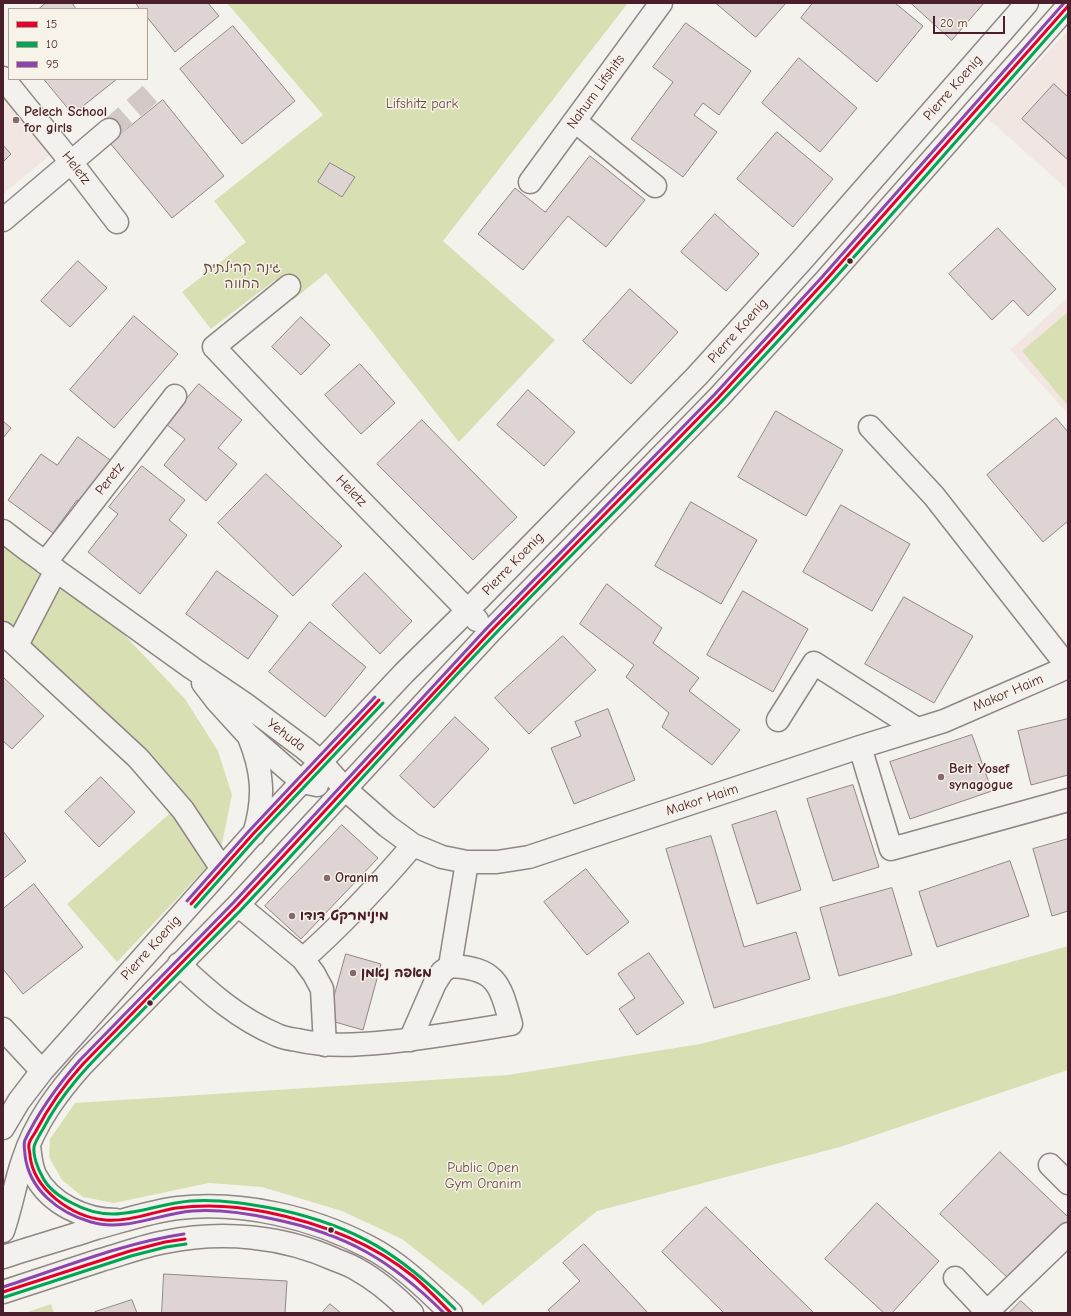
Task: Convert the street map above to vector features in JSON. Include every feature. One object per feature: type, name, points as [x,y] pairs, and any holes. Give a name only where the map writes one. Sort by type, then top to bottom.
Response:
[{"type":"street","name":"Nahum Lifshits","points":[[530,182],[661,3]]},
{"type":"street","name":"Pierre Koenig","points":[[3,1128],[11,1103],[42,1071],[222,869],[404,673],[468,611],[697,376],[803,259],[1027,3]]},
{"type":"street","points":[[3,1231],[29,1144],[47,1110],[62,1088],[179,964],[238,905],[490,632],[719,397],[826,280],[1068,6]]},
{"type":"street","name":"Heletz","points":[[3,78],[117,222]]},
{"type":"street","points":[[575,121],[655,186]]},
{"type":"street","points":[[3,220],[109,130]]},
{"type":"street","name":"Heletz","points":[[288,286],[214,347],[490,632]]},
{"type":"street","name":"Peretz","points":[[10,639],[51,566],[175,396]]},
{"type":"street","points":[[870,427],[934,496],[1068,667]]},
{"type":"street","name":"Yehuda","points":[[3,531],[192,668],[245,704],[321,762],[345,789]]},
{"type":"street","points":[[10,639],[138,758],[183,810],[222,869]]},
{"type":"street","points":[[778,720],[814,663],[917,729]]},
{"type":"street","name":"Makor Haim","points":[[345,789],[387,826],[413,845],[442,857],[467,862],[497,862],[529,857],[860,747],[944,721],[1068,667]]},
{"type":"street","name":"Yehuda","points":[[192,668],[216,700],[247,734],[302,782]]},
{"type":"street","points":[[247,734],[259,766],[261,784],[259,818],[254,834]]},
{"type":"street","points":[[860,747],[891,849],[1068,800]]},
{"type":"street","points":[[302,782],[345,789]]},
{"type":"street","points":[[303,959],[333,933],[372,893],[413,845]]},
{"type":"street","points":[[450,966],[467,862]]},
{"type":"street","points":[[238,905],[303,959],[314,974],[322,989],[325,1045]]},
{"type":"street","points":[[179,964],[204,988],[248,1021],[278,1036],[325,1045],[348,1046],[410,1040],[512,1024],[501,992],[494,981],[486,974],[476,969],[450,966],[442,972],[435,983],[410,1040]]},
{"type":"street","points":[[7,1034],[42,1071]]},
{"type":"street","points":[[29,1144],[31,1162],[35,1175],[43,1187],[60,1202],[88,1216],[104,1220],[125,1220]]},
{"type":"street","points":[[1050,1165],[1068,1183]]},
{"type":"street","points":[[3,1257],[125,1220],[178,1208],[214,1206],[255,1210],[295,1218],[334,1230],[370,1247],[407,1272],[451,1313]]},
{"type":"street","points":[[955,1278],[987,1312],[1068,1234]]},
{"type":"street","points":[[3,1292],[130,1251],[165,1242],[198,1238],[236,1236],[267,1238],[294,1244],[322,1253],[358,1269],[383,1286],[412,1313]]},
{"type":"shaded area","points":[[1068,30],[1068,190],[987,118]]},
{"type":"shaded area","name":"Pelech School for girls","points":[[3,89],[55,151],[3,194]]},
{"type":"shaded area","points":[[1068,297],[1068,414],[1010,350]]},
{"type":"green space","name":"Lifshitz park","points":[[227,3],[628,3],[443,241],[555,340],[459,442],[326,273],[293,300],[275,280],[211,329],[182,292],[246,242],[214,201],[323,115]]},
{"type":"green space","points":[[1068,312],[1068,406],[1022,351]]},
{"type":"green space","points":[[3,541],[99,608],[185,699],[218,751],[232,795],[220,853],[117,962],[67,904],[184,801],[112,720],[3,619]]},
{"type":"green space","name":"Public Open Gym Oranim","points":[[1068,946],[1068,1070],[840,1147],[597,1211],[483,1305],[467,1290],[402,1239],[342,1211],[262,1187],[209,1183],[114,1203],[83,1197],[62,1180],[49,1157],[50,1139],[75,1103],[508,1075],[700,1044],[897,994]]},
{"type":"green space","points":[[51,1304],[54,1313],[25,1313]]},
{"type":"building","points":[[46,3],[72,3],[75,8],[40,8]]},
{"type":"building","points":[[136,3],[208,3],[219,16],[175,52],[148,18],[148,8],[139,8]]},
{"type":"building","points":[[716,3],[786,3],[756,37]]},
{"type":"building","points":[[813,3],[895,3],[923,26],[877,82],[801,18]]},
{"type":"building","points":[[911,3],[984,3],[952,40]]},
{"type":"building","points":[[686,23],[751,71],[719,115],[703,103],[694,115],[717,132],[683,177],[631,139],[673,82],[653,67]]},
{"type":"building","points":[[233,26],[295,101],[242,144],[180,69]]},
{"type":"building","points":[[799,58],[857,108],[820,152],[762,103]]},
{"type":"building","points":[[45,80],[116,80],[73,114]]},
{"type":"building","points":[[1054,84],[1068,97],[1068,160],[1022,119]]},
{"type":"building","points":[[163,100],[224,176],[172,218],[110,143]]},
{"type":"building","points":[[777,132],[833,179],[793,227],[737,179]]},
{"type":"building","points":[[3,145],[11,154],[3,162]]},
{"type":"building","points":[[590,156],[645,200],[606,247],[568,216],[523,270],[478,234],[515,188],[545,212]]},
{"type":"building","points":[[330,163],[355,177],[342,197],[318,182]]},
{"type":"building","points":[[715,214],[759,254],[726,291],[681,252]]},
{"type":"building","points":[[998,228],[1056,289],[1028,316],[1013,300],[992,320],[949,274]]},
{"type":"building","points":[[78,261],[107,288],[70,327],[41,301]]},
{"type":"building","points":[[630,289],[678,332],[631,384],[583,341]]},
{"type":"building","points":[[134,316],[178,354],[114,428],[70,390]]},
{"type":"building","points":[[301,317],[330,345],[301,375],[272,347]]},
{"type":"building","points":[[360,364],[395,403],[361,434],[325,395]]},
{"type":"building","points":[[199,384],[242,420],[218,448],[237,464],[206,501],[164,465],[185,439],[166,424]]},
{"type":"building","points":[[528,390],[575,432],[544,466],[497,425]]},
{"type":"building","points":[[776,411],[843,450],[806,516],[738,477]]},
{"type":"building","points":[[1056,418],[1068,432],[1068,521],[1043,542],[987,475]]},
{"type":"building","points":[[422,420],[517,517],[473,560],[377,464]]},
{"type":"building","points":[[3,421],[11,428],[3,438]]},
{"type":"building","points":[[78,437],[113,462],[83,504],[77,500],[53,533],[8,500],[41,454],[57,465]]},
{"type":"building","points":[[142,466],[185,500],[169,520],[187,535],[140,594],[88,552],[118,514],[109,507]]},
{"type":"building","points":[[266,474],[342,546],[293,596],[218,523]]},
{"type":"building","points":[[691,502],[757,540],[721,604],[655,566]]},
{"type":"building","points":[[841,505],[910,544],[872,611],[803,572]]},
{"type":"building","points":[[217,571],[278,616],[248,659],[186,614]]},
{"type":"building","points":[[365,573],[412,621],[380,654],[332,605]]},
{"type":"building","points":[[607,584],[662,628],[653,643],[699,678],[689,691],[740,730],[712,765],[662,727],[669,713],[626,677],[634,665],[580,624]]},
{"type":"building","points":[[743,591],[808,629],[773,692],[707,655]]},
{"type":"building","points":[[904,597],[973,636],[934,703],[865,664]]},
{"type":"building","points":[[310,622],[366,667],[325,717],[269,672]]},
{"type":"building","points":[[563,636],[596,670],[529,734],[495,698]]},
{"type":"building","points":[[3,677],[44,716],[12,749],[3,741]]},
{"type":"building","points":[[608,709],[635,780],[574,804],[551,748],[581,736],[575,722]]},
{"type":"building","points":[[455,717],[489,749],[434,808],[400,776]]},
{"type":"building","points":[[1068,719],[1068,775],[1031,785],[1018,731]]},
{"type":"building","name":"Beit Yosef synagogue","points":[[972,735],[992,791],[910,819],[890,762]]},
{"type":"building","points":[[101,777],[135,812],[99,847],[65,812]]},
{"type":"building","points":[[853,785],[879,867],[833,881],[807,799]]},
{"type":"building","points":[[776,811],[801,890],[757,904],[732,825]]},
{"type":"building","points":[[342,825],[378,858],[301,939],[265,906]]},
{"type":"building","points":[[3,831],[26,861],[3,879]]},
{"type":"building","points":[[711,836],[744,947],[796,932],[810,979],[714,1008],[666,849]]},
{"type":"building","points":[[1068,839],[1068,911],[1052,916],[1033,849]]},
{"type":"building","points":[[1010,861],[1029,916],[937,947],[919,892]]},
{"type":"building","points":[[586,869],[629,922],[587,955],[544,902]]},
{"type":"building","points":[[34,884],[83,947],[23,994],[3,969],[3,909]]},
{"type":"building","points":[[892,888],[912,955],[839,976],[820,908]]},
{"type":"building","points":[[649,953],[684,1003],[637,1035],[619,1009],[635,998],[618,974]]},
{"type":"building","points":[[346,954],[381,964],[363,1030],[328,1020]]},
{"type":"building","points":[[1000,1152],[1068,1217],[1068,1221],[1010,1280],[940,1214]]},
{"type":"building","points":[[877,1203],[939,1261],[892,1313],[884,1313],[825,1259]]},
{"type":"building","points":[[706,1207],[813,1312],[724,1313],[662,1252]]},
{"type":"building","points":[[584,1244],[648,1313],[551,1313],[548,1310],[580,1281],[563,1263]]},
{"type":"building","points":[[164,1274],[287,1281],[285,1313],[162,1313]]},
{"type":"building","points":[[132,1300],[137,1313],[95,1313],[95,1312]]},
{"type":"building","points":[[1021,1301],[1034,1313],[1009,1313]]},
{"type":"building","points":[[330,1304],[341,1313],[322,1313]]},
{"type":"tunnel","points":[[109,130],[150,94]]},
{"type":"transit line","name":"95","points":[[444,1313],[424,1294],[386,1264],[345,1241],[299,1225],[253,1215],[212,1211],[192,1211],[116,1225],[103,1225],[79,1218],[57,1206],[39,1189],[32,1179],[25,1155],[25,1140],[49,1099],[79,1061],[234,902],[486,629],[715,394],[822,277],[1064,3]]},
{"type":"transit line","name":"15","points":[[451,1313],[414,1277],[398,1265],[363,1244],[326,1228],[306,1222],[266,1212],[221,1206],[176,1208],[123,1220],[105,1220],[80,1214],[57,1200],[39,1180],[33,1168],[30,1156],[30,1142],[57,1096],[83,1064],[238,905],[490,632],[719,397],[826,280],[1068,6]]},
{"type":"transit line","name":"10","points":[[455,1309],[416,1273],[396,1258],[355,1235],[333,1225],[308,1217],[281,1210],[236,1202],[213,1201],[174,1203],[117,1214],[88,1210],[63,1198],[48,1185],[40,1173],[36,1162],[34,1154],[35,1143],[52,1113],[84,1071],[240,911],[495,634],[722,401],[897,209],[1068,14]]},
{"type":"transit line","name":"95","points":[[187,901],[249,831],[375,697]]},
{"type":"transit line","name":"15","points":[[191,904],[253,834],[379,700]]},
{"type":"transit line","name":"10","points":[[195,907],[257,837],[383,703]]},
{"type":"transit line","name":"95","points":[[3,1287],[138,1243],[184,1234]]},
{"type":"transit line","name":"15","points":[[3,1292],[130,1251],[165,1242],[185,1239]]},
{"type":"transit line","name":"10","points":[[5,1297],[131,1256],[166,1247],[186,1244]]},
{"type":"place","name":"Pelech School for girls","points":[[16,120]]},
{"type":"place","name":"Beit Yosef synagogue","points":[[941,777]]},
{"type":"place","name":"Oranim","points":[[327,878]]},
{"type":"place","name":"מינימרקט דודו","points":[[292,916]]},
{"type":"place","name":"מאפה נאמן","points":[[353,973]]},
{"type":"park label","name":"גינה קהילתית החווה","points":[[242,276]]}]
